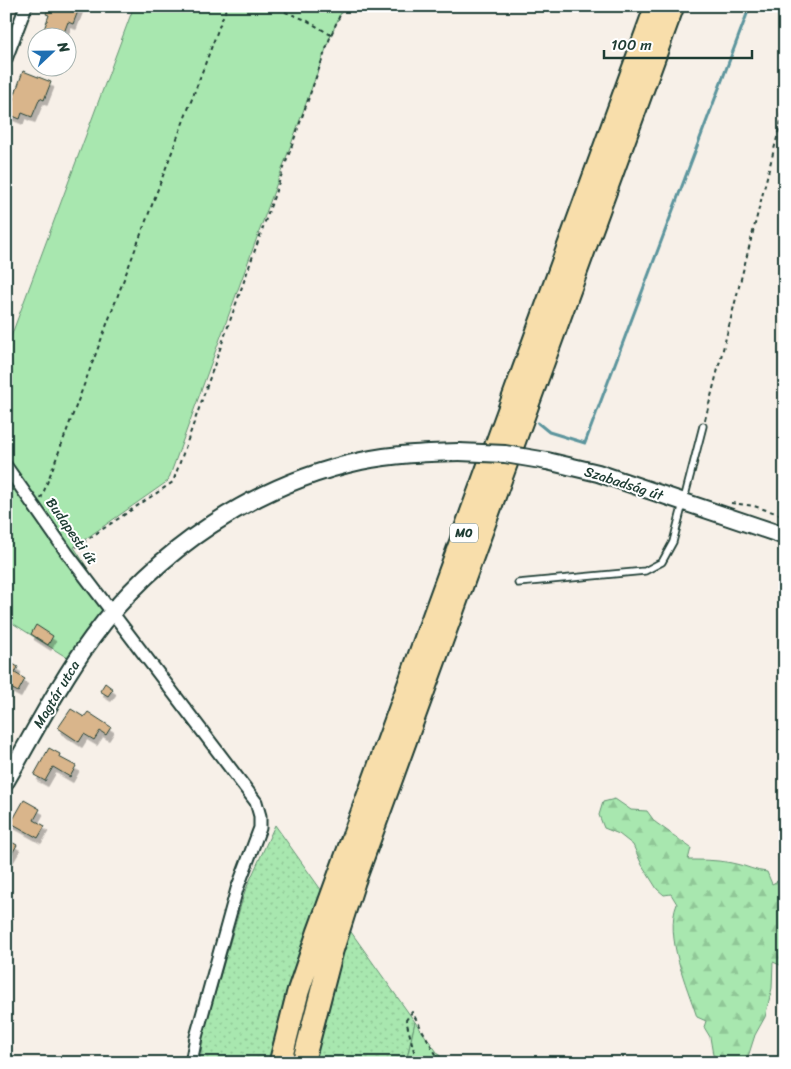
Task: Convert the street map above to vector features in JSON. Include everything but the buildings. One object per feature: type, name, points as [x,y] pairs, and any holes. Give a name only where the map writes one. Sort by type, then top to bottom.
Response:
[{"type":"highway","name":"M0","points":[[280,1063],[298,992],[318,933],[656,6]]},
{"type":"highway","name":"M0","points":[[303,1063],[332,951],[354,882],[673,6]]},
{"type":"street","points":[[6,59],[26,6]]},
{"type":"street","name":"Szabadság út","points":[[459,452],[505,454],[547,461],[598,473],[785,536]]},
{"type":"street","name":"Magtár utca","points":[[6,781],[70,669],[93,636],[158,566],[191,539],[230,513],[268,493],[313,475],[360,462],[405,454],[459,452]]},
{"type":"street","name":"Budapesti út","points":[[6,466],[38,509],[67,553],[245,785],[256,802],[260,816],[257,838],[237,889],[196,1037],[191,1063]]},
{"type":"lane","points":[[518,583],[645,571],[655,567],[669,554],[703,426]]},
{"type":"path","points":[[38,509],[227,6]]},
{"type":"path","points":[[270,6],[306,20],[330,35]]},
{"type":"path","points":[[67,553],[173,482],[330,35],[344,6]]},
{"type":"path","points":[[703,426],[780,126],[785,90]]},
{"type":"path","points":[[780,126],[785,125]]},
{"type":"path","points":[[405,1063],[415,1055],[406,1020],[412,1012],[441,1063]]},
{"type":"green space","points":[[134,6],[344,6],[331,35],[168,481],[74,547],[110,604],[74,662],[6,619],[6,350]]},
{"type":"green space","points":[[615,799],[631,810],[647,811],[655,822],[691,848],[688,860],[724,862],[767,872],[772,884],[785,877],[785,967],[773,962],[772,988],[765,1017],[755,1035],[746,1063],[731,1063],[713,1055],[710,1037],[704,1027],[706,1021],[697,1017],[678,961],[673,931],[677,904],[671,894],[664,895],[657,889],[642,865],[633,845],[619,834],[604,828],[599,815],[603,802]]},
{"type":"green space","points":[[275,825],[415,1022],[406,1063],[200,1063],[203,1035],[245,891]]},
{"type":"green space","points":[[415,1022],[445,1063],[406,1063]]},
{"type":"waterway","points":[[538,423],[549,432],[585,443],[750,6]]}]
